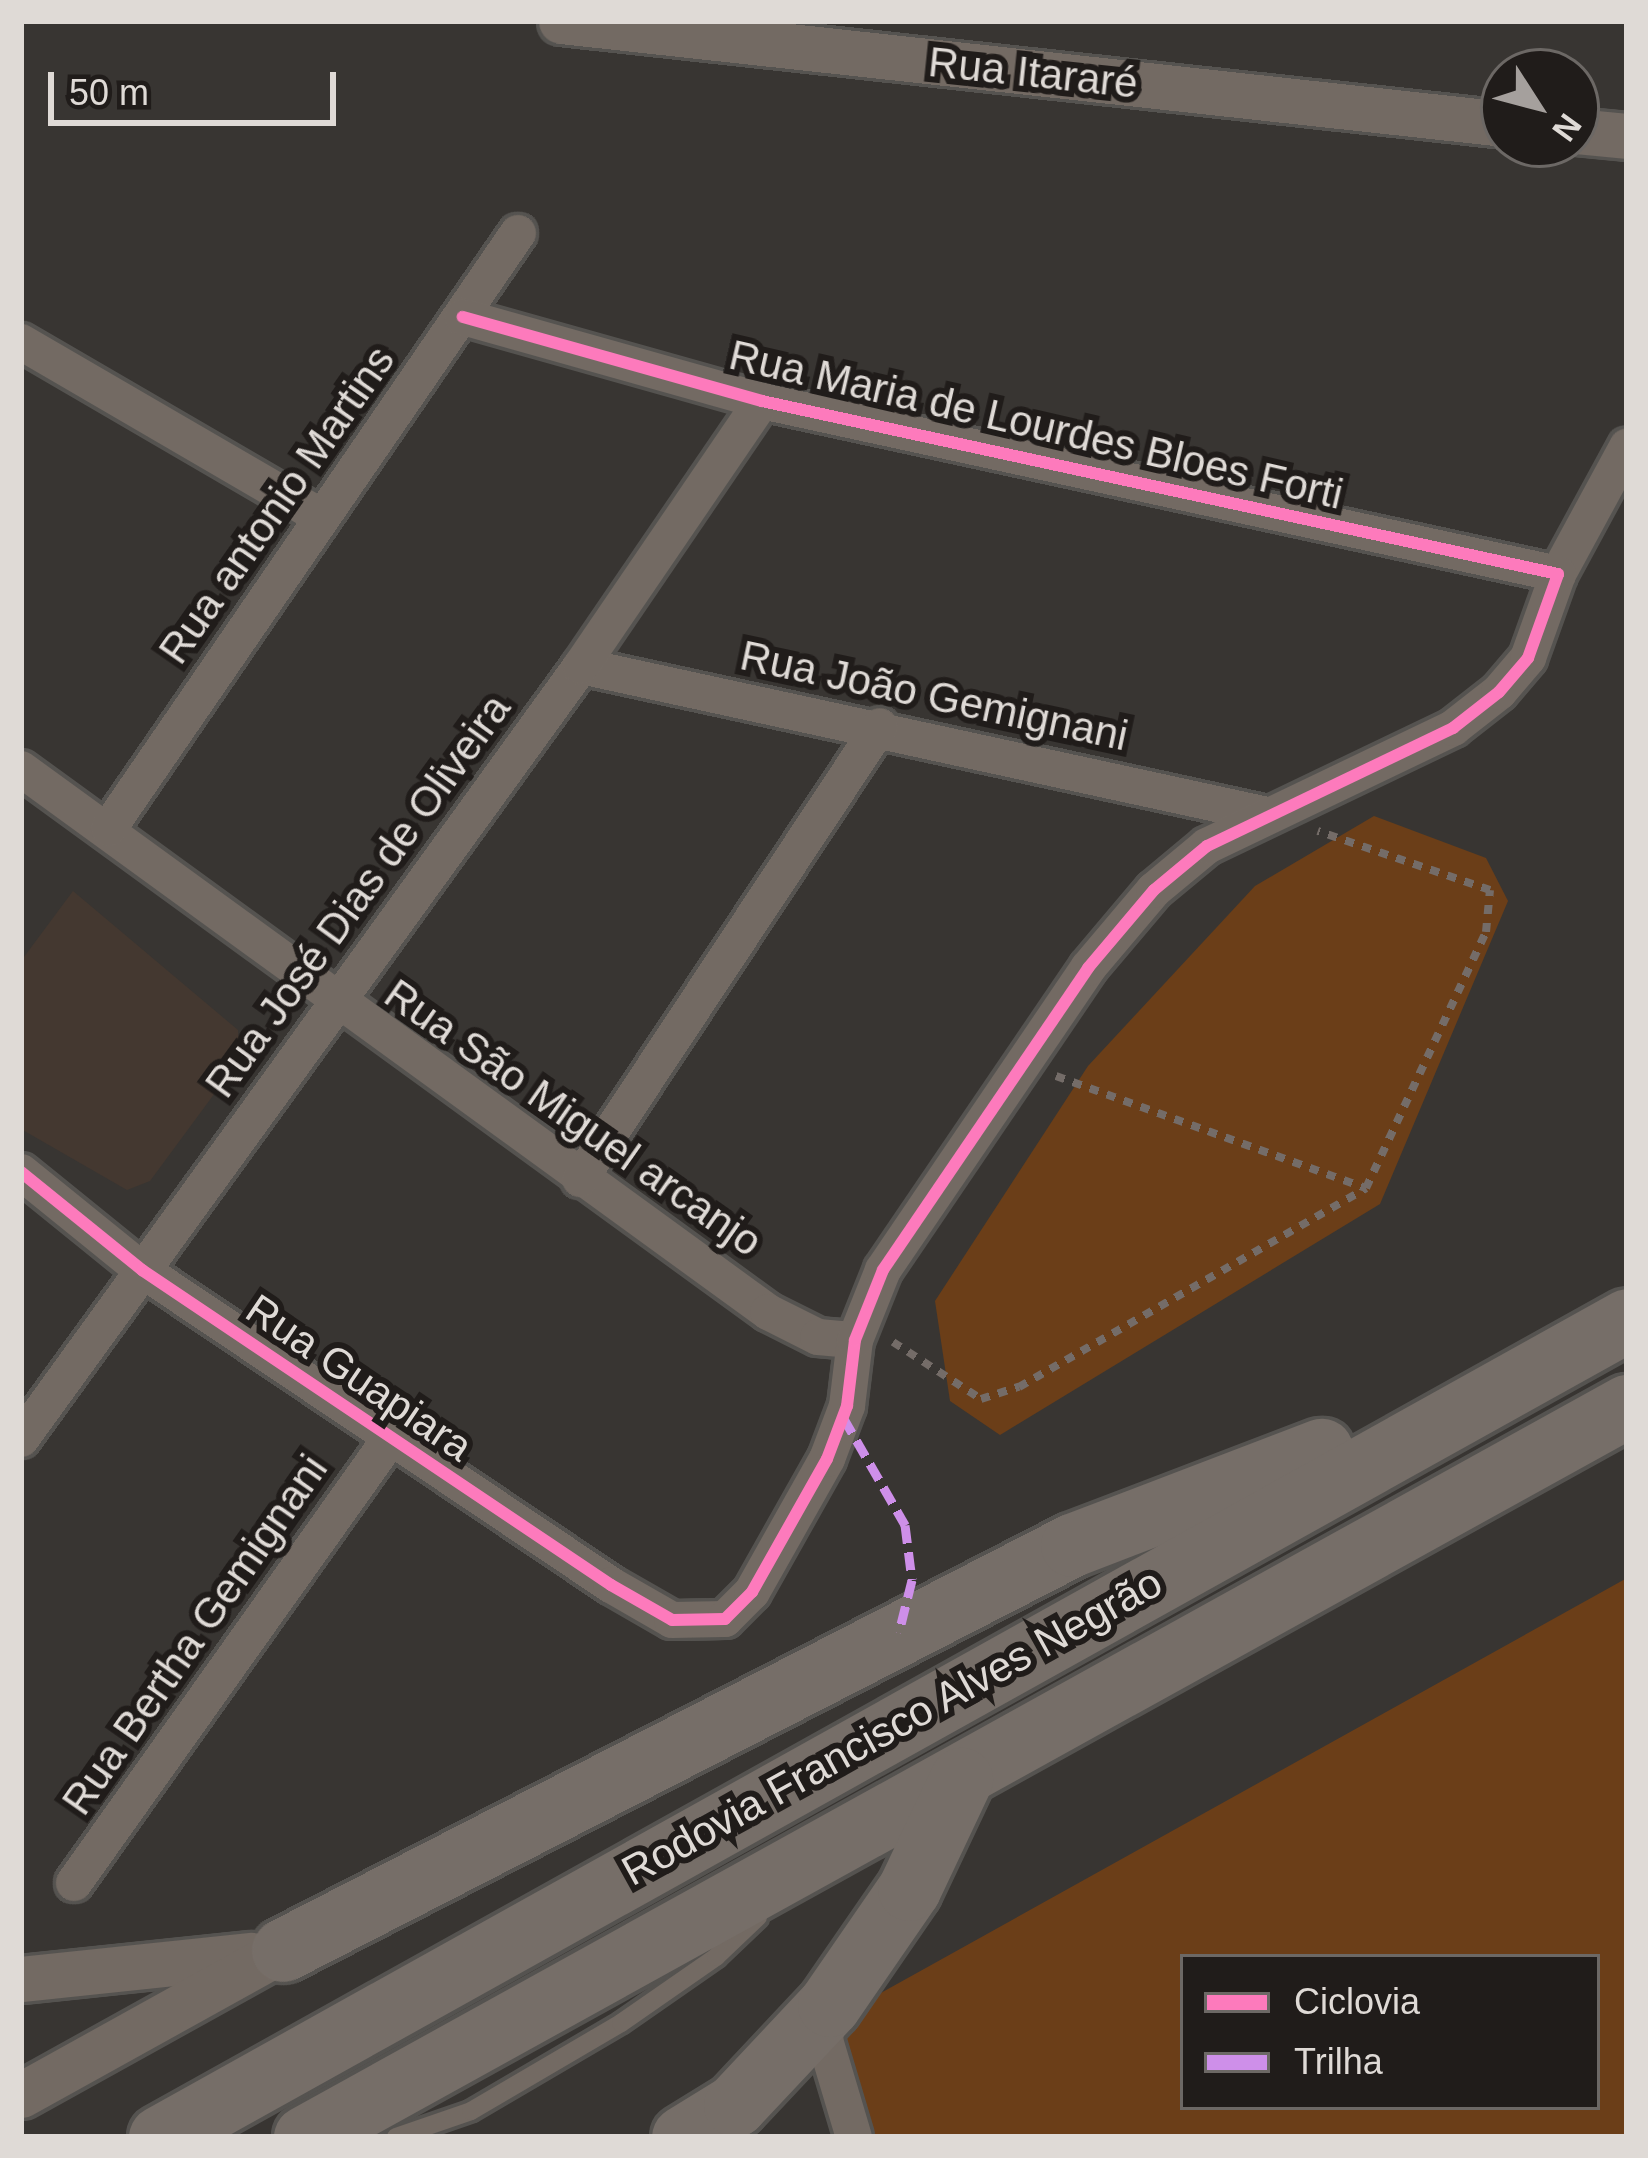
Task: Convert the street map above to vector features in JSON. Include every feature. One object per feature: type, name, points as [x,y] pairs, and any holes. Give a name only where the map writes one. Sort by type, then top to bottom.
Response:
[{"type":"highway","name":"Rodovia Francisco Alves Negrão","points":[[160,2137],[1627,1320]]},
{"type":"highway","points":[[284,1950],[1072,1545],[1541,1366]]},
{"type":"highway","name":"Rodovia Francisco Alves Negrão","points":[[305,2137],[961,1780],[1627,1406]]},
{"type":"highway","points":[[683,2137],[735,2105],[829,2005],[909,1889],[961,1780]]},
{"type":"street","name":"Rua Itararé","points":[[561,21],[1480,121]]},
{"type":"street","name":"Rua antonio Martins","points":[[109,828],[518,233]]},
{"type":"street","name":"Rua Maria de Lourdes Bloes Forti","points":[[463,317],[762,401],[1558,574]]},
{"type":"street","points":[[21,342],[322,517]]},
{"type":"street","name":"Rua José Dias de Oliveira","points":[[21,1438],[581,666],[762,401]]},
{"type":"street","points":[[859,1330],[883,1270],[1021,1064],[1154,890],[1207,846],[1453,728],[1528,658],[1558,574],[1627,447]]},
{"type":"street","name":"Rua João Gemignani","points":[[581,666],[880,726],[1268,815]]},
{"type":"street","points":[[580,1179],[880,726]]},
{"type":"street","name":"Rua São Miguel arcanjo","points":[[21,769],[109,828],[335,1004],[768,1312],[818,1337],[859,1330]]},
{"type":"street","name":"Rua Guapiara","points":[[21,1172],[142,1270],[389,1440],[672,1620],[724,1619],[752,1592],[827,1459],[847,1406],[859,1330]]},
{"type":"street","name":"Rua Bertha Gemignani","points":[[74,1882],[389,1440]]},
{"type":"street","points":[[21,1979],[284,1950]]},
{"type":"street","points":[[21,2095],[284,1950]]},
{"type":"street","points":[[829,2005],[825,2040],[854,2137]]},
{"type":"lane","points":[[396,2137],[471,2111],[621,2024],[716,1957],[822,1854]]},
{"type":"path","points":[[859,1330],[981,1399],[1019,1388],[1366,1188],[1486,932],[1490,890],[1268,815]]},
{"type":"path","points":[[1021,1064],[1366,1188]]},
{"type":"shaded area","points":[[1374,816],[1486,858],[1508,901],[1380,1204],[1000,1435],[950,1401],[935,1301],[1088,1066],[1255,886]]},
{"type":"shaded area","points":[[73,891],[238,1030],[240,1059],[150,1181],[127,1190],[21,1129],[21,961]]},
{"type":"shaded area","points":[[1627,1578],[1627,2137],[854,2137],[825,2040],[870,1999]]},
{"type":"marked path","points":[[843,1417],[905,1525],[912,1580],[899,1632]]},
{"type":"cycle path","points":[[21,1172],[142,1270],[611,1585],[672,1620],[725,1619],[752,1592],[827,1459],[847,1406],[855,1340],[883,1270],[1088,968],[1154,890],[1207,846],[1453,728],[1499,692],[1528,658],[1558,574],[762,401],[463,317]]}]
